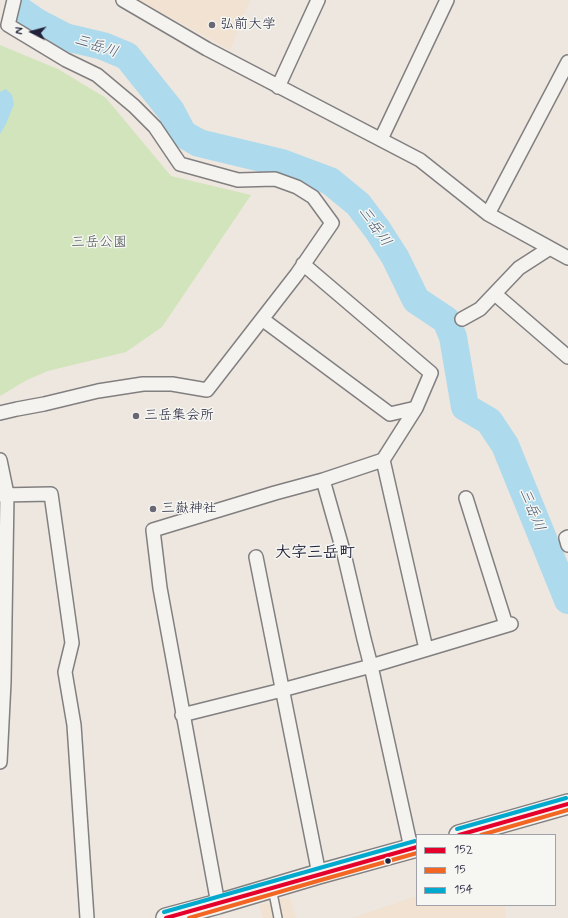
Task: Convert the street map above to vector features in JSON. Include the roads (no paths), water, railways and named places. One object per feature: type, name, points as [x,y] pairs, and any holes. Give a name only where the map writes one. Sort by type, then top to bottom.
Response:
[{"type":"main road","points":[[463,834],[568,804]]},
{"type":"main road","points":[[166,918],[414,848]]},
{"type":"street","points":[[0,414],[98,391],[143,384],[172,384],[207,390],[262,319],[332,223],[313,197],[298,187],[275,179],[238,180],[180,164],[155,127],[134,106],[97,75],[66,60],[8,25],[14,0]]},
{"type":"street","points":[[123,0],[207,49],[420,160],[488,214],[568,258]]},
{"type":"street","points":[[278,86],[318,0]]},
{"type":"street","points":[[381,139],[447,0]]},
{"type":"street","points":[[488,214],[568,62]]},
{"type":"street","points":[[462,318],[480,309],[519,268],[550,248]]},
{"type":"street","points":[[218,904],[199,796],[182,715],[160,588],[153,530],[323,480],[383,460],[416,408],[431,373],[303,264]]},
{"type":"street","points":[[495,294],[568,357]]},
{"type":"street","points":[[262,319],[390,414],[416,408]]},
{"type":"street","points":[[0,460],[3,495],[0,762]]},
{"type":"street","points":[[383,460],[426,649]]},
{"type":"street","points":[[323,480],[344,554],[364,639],[372,666],[414,848]]},
{"type":"street","points":[[3,495],[51,494],[72,643],[65,672],[74,725],[87,918]]},
{"type":"street","points":[[182,715],[372,666],[509,625],[466,498]]},
{"type":"street","points":[[568,537],[566,538],[568,545]]},
{"type":"street","points":[[256,557],[319,874]]},
{"type":"lane","points":[[272,888],[278,918]]},
{"type":"water","points":[[6,89],[12,95],[14,104],[6,124],[0,134],[0,92]]},
{"type":"waterway","name":"三岳川","points":[[19,10],[38,23],[65,37],[103,46],[127,56],[171,111],[183,134],[199,143],[282,163],[330,181],[358,204],[377,229],[395,257],[416,300],[446,320],[453,337],[465,407],[489,421],[505,445],[568,600]]},
{"type":"place","name":"弘前大学","points":[[212,25]]},
{"type":"place","name":"三岳集会所","points":[[136,416]]},
{"type":"place","name":"三嶽神社","points":[[153,509]]},
{"type":"district","name":"大字三岳町","points":[[315,554]]},
{"type":"park label","name":"三岳公園","points":[[99,243]]}]
